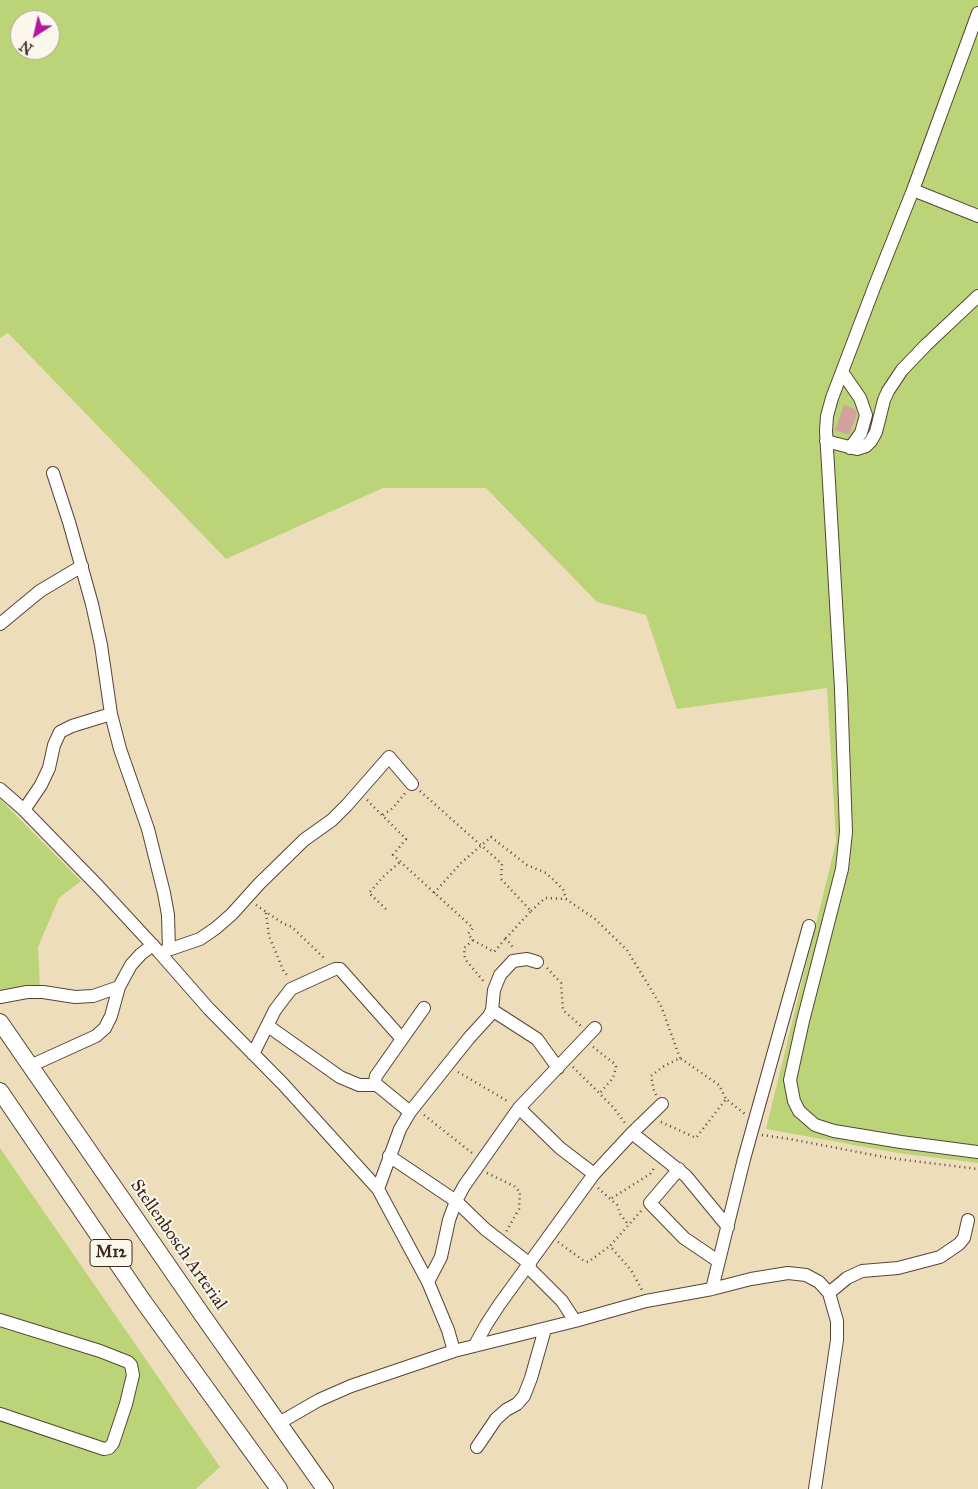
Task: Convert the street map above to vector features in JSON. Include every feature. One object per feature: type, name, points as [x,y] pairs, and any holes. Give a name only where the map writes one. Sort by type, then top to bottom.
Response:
[{"type":"main road","name":"Stellenbosch Arterial","points":[[0,1022],[325,1489]]},
{"type":"main road","name":"M12","points":[[0,1091],[143,1301],[279,1489]]},
{"type":"street","points":[[978,13],[827,416],[826,441],[841,689],[846,832],[842,869],[790,1080],[794,1101],[799,1111],[815,1125],[834,1131],[978,1152]]},
{"type":"street","points":[[913,190],[978,216]]},
{"type":"street","points":[[826,441],[850,448],[862,448],[871,441],[879,424],[884,400],[902,370],[978,296]]},
{"type":"street","points":[[842,372],[860,398],[866,415],[862,432],[850,448]]},
{"type":"street","points":[[52,473],[82,566],[101,645],[111,714],[120,749],[145,821],[164,893],[168,915],[161,949]]},
{"type":"street","points":[[0,624],[40,591],[82,566]]},
{"type":"street","points":[[24,810],[42,785],[49,768],[54,745],[60,732],[72,726],[111,714]]},
{"type":"street","points":[[30,1066],[96,1036],[104,1028],[111,1016],[119,987],[131,965],[141,954],[200,939],[232,914],[304,840],[332,820],[389,756],[412,784]]},
{"type":"street","points":[[0,789],[24,810],[161,949],[209,1009],[283,1084],[325,1133],[378,1189],[428,1282],[448,1330],[454,1351]]},
{"type":"street","points":[[712,1288],[752,1127],[809,926]]},
{"type":"street","points":[[378,1189],[400,1129],[410,1112],[448,1064],[485,1022],[492,1010],[494,990],[505,968],[513,961],[527,959],[537,962]]},
{"type":"street","points":[[253,1054],[283,997],[296,986],[335,969],[340,969],[402,1039]]},
{"type":"street","points":[[0,997],[27,992],[43,992],[75,997],[93,996],[119,987]]},
{"type":"street","points":[[377,1085],[376,1076],[424,1008]]},
{"type":"street","points":[[492,1010],[537,1039],[562,1063]]},
{"type":"street","points":[[268,1026],[340,1077],[359,1085],[377,1085],[410,1112]]},
{"type":"street","points":[[428,1282],[441,1257],[449,1220],[456,1202],[478,1165],[519,1108],[594,1028]]},
{"type":"street","points":[[475,1345],[494,1312],[592,1178],[632,1132],[662,1104]]},
{"type":"street","points":[[519,1108],[592,1178]]},
{"type":"street","points":[[632,1132],[678,1169],[728,1227]]},
{"type":"street","points":[[389,1156],[456,1202],[529,1266],[562,1302],[575,1321]]},
{"type":"street","points":[[678,1169],[650,1203],[684,1238],[718,1261]]},
{"type":"street","points":[[828,1293],[846,1278],[862,1271],[898,1268],[940,1257],[959,1244],[964,1238],[968,1220]]},
{"type":"street","points":[[279,1423],[319,1400],[350,1386],[475,1345],[546,1329],[646,1301],[788,1273],[806,1275],[819,1282],[828,1293],[837,1321],[837,1340],[815,1489]]},
{"type":"street","points":[[0,1320],[100,1351],[128,1362],[131,1365],[133,1375],[124,1412],[109,1448],[104,1449],[0,1414]]},
{"type":"street","points":[[476,1447],[496,1418],[517,1404],[524,1396],[546,1329]]},
{"type":"path","points":[[383,815],[393,808],[412,784],[502,864],[500,879],[530,911]]},
{"type":"path","points":[[358,792],[406,838],[392,855],[401,861],[416,878],[472,928],[468,934],[473,940],[494,952],[530,911],[545,898],[566,898]]},
{"type":"path","points":[[434,893],[446,877],[491,837],[527,864],[546,873],[563,889],[566,898],[595,919],[627,950],[661,1006],[680,1058],[719,1085],[726,1099],[752,1127],[790,1139],[889,1158],[978,1169]]},
{"type":"path","points":[[386,909],[369,893],[382,877],[401,861]]},
{"type":"path","points":[[246,898],[284,924],[292,927],[327,961],[340,969]]},
{"type":"path","points":[[266,912],[269,936],[284,972],[296,986]]},
{"type":"path","points":[[506,938],[520,960]]},
{"type":"path","points":[[473,940],[464,948],[465,959],[480,978],[494,990]]},
{"type":"path","points":[[537,962],[546,967],[561,984],[563,1010],[582,1027],[583,1040],[615,1064],[613,1078],[599,1094]]},
{"type":"path","points":[[662,1104],[654,1091],[651,1076],[664,1066],[680,1058]]},
{"type":"path","points":[[562,1063],[614,1108],[632,1132]]},
{"type":"path","points":[[448,1064],[464,1076],[519,1108]]},
{"type":"path","points":[[650,1116],[669,1127],[696,1138],[726,1099]]},
{"type":"path","points":[[410,1112],[422,1114],[428,1118],[462,1144],[478,1165],[514,1186],[520,1192],[519,1209],[500,1242]]},
{"type":"path","points":[[612,1198],[650,1174],[658,1163],[666,1159]]},
{"type":"path","points":[[592,1178],[618,1205],[620,1214],[628,1224]]},
{"type":"path","points":[[550,1236],[584,1261],[593,1260],[610,1246],[628,1224],[650,1203]]},
{"type":"path","points":[[610,1246],[632,1270],[642,1288],[646,1301]]},
{"type":"green space","points":[[0,0],[978,0],[978,1163],[898,1153],[766,1129],[836,842],[827,688],[677,709],[646,615],[597,602],[486,488],[383,488],[226,559],[8,333],[0,338]]},
{"type":"green space","points":[[0,799],[81,881],[59,898],[38,947],[40,988],[0,991]]},
{"type":"green space","points":[[0,1148],[220,1467],[196,1489],[0,1489]]},
{"type":"building","points":[[844,405],[855,409],[857,414],[849,435],[835,430]]}]
